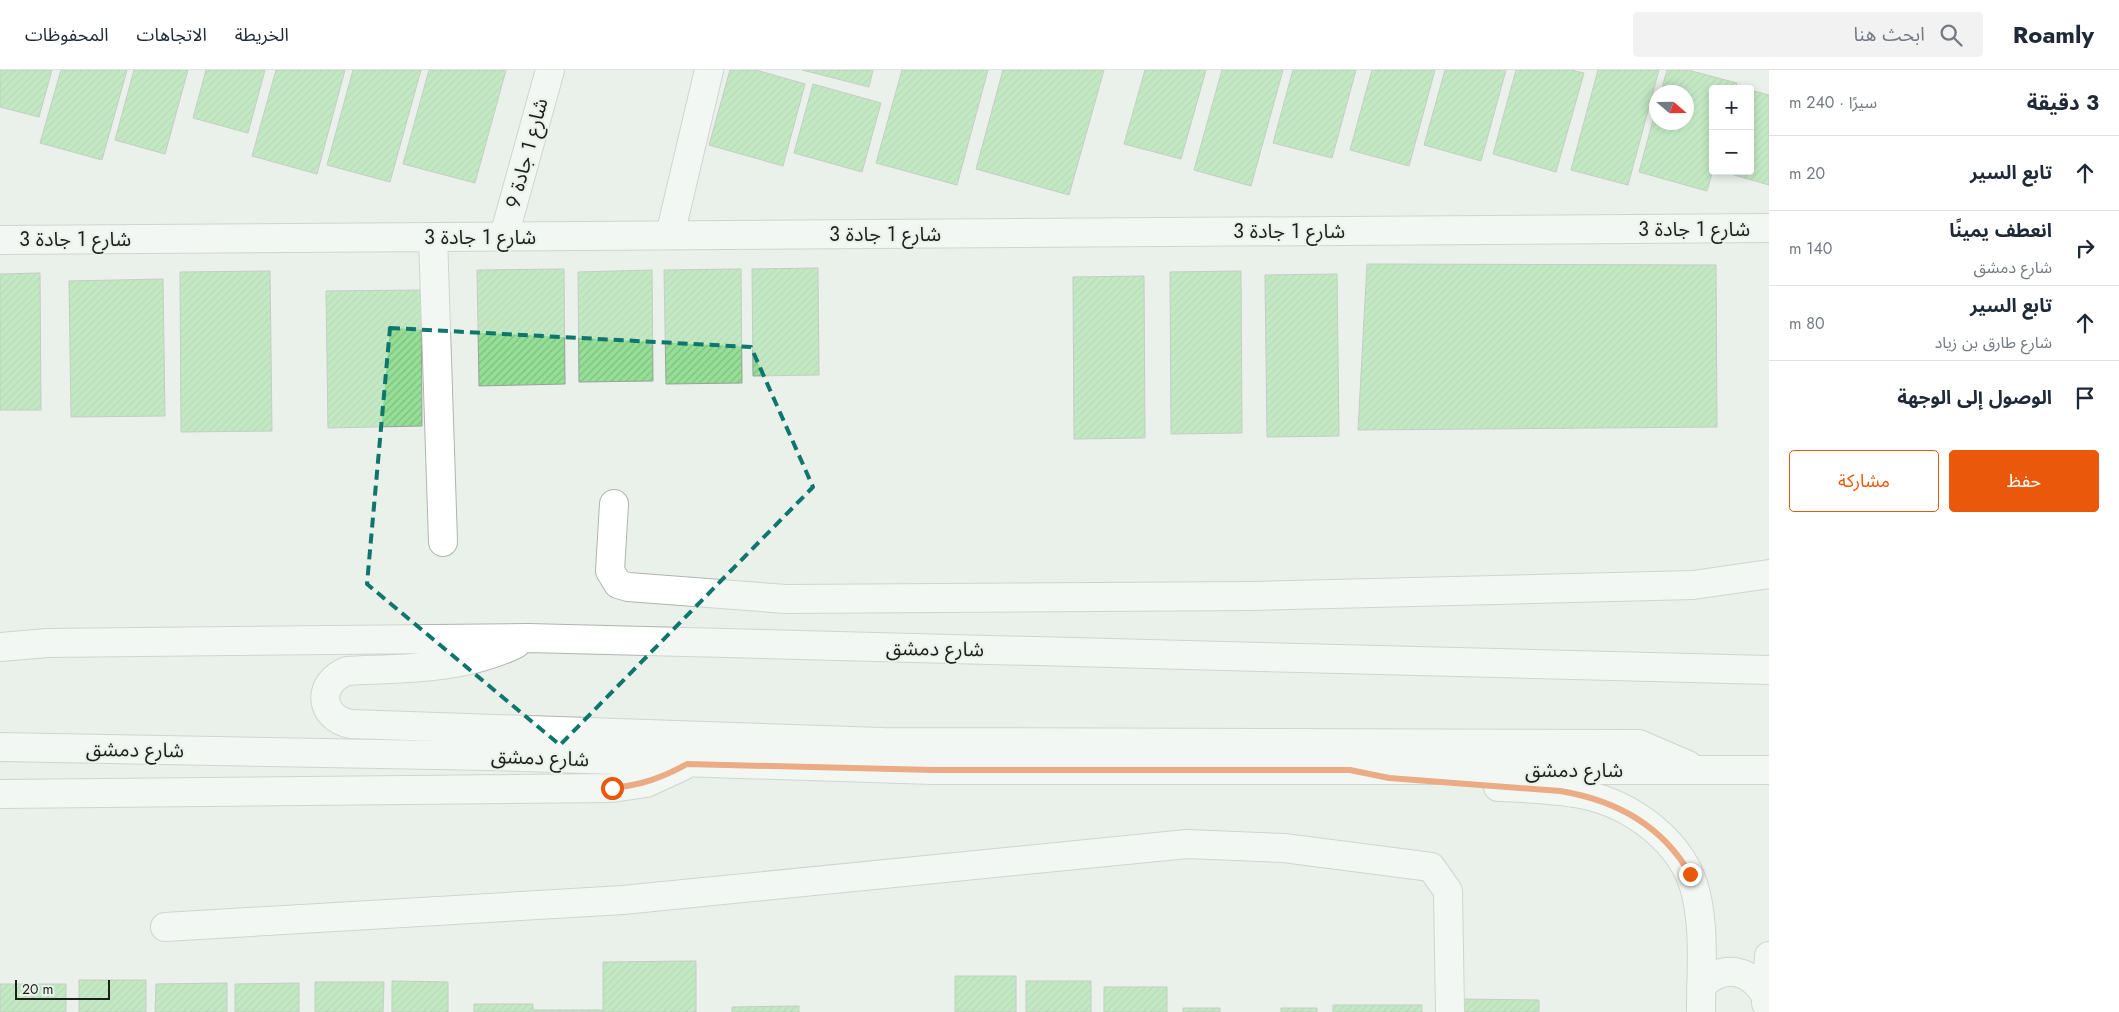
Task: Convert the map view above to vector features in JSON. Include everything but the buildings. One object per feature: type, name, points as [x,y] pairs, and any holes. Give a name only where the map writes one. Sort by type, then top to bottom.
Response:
[{"type":"main road","name":"شارع 1 جادة 9","points":[[504,236],[550,70]]},
{"type":"main road","points":[[670,235],[709,70]]},
{"type":"main road","name":"شارع 1 جادة 3","points":[[0,240],[1769,228]]},
{"type":"main road","points":[[434,237],[443,542]]},
{"type":"main road","points":[[614,504],[610,572],[618,584],[628,587],[786,599],[1284,596],[1693,585],[1769,574]]},
{"type":"main road","points":[[0,635],[47,643]]},
{"type":"main road","points":[[528,638],[501,652],[462,663],[347,671],[338,674],[326,689],[327,706],[336,719],[351,724],[882,742],[1639,744],[1701,770]]},
{"type":"main road","name":"شارع دمشق","points":[[0,647],[47,643],[528,638],[1763,666]]},
{"type":"main road","name":"شارع دمشق","points":[[0,748],[481,756],[687,764],[933,770],[1769,770]]},
{"type":"main road","points":[[0,794],[612,788],[646,783],[665,776],[687,764]]},
{"type":"main road","points":[[1350,770],[1389,778],[1560,791],[1584,795],[1630,812],[1665,840],[1678,854],[1690,874],[1696,894],[1701,926],[1701,999]]},
{"type":"main road","points":[[165,927],[623,900],[1187,844],[1284,848],[1431,867],[1448,891],[1450,1012]]},
{"type":"main road","points":[[1766,1004],[1769,956]]},
{"type":"main road","points":[[1701,999],[1709,978],[1719,973],[1742,973],[1752,978],[1766,1004]]},
{"type":"highlighted area","points":[[390,328],[751,347],[813,487],[560,745],[367,584]]},
{"type":"route","points":[[612,788],[646,783],[665,776],[687,764],[933,770],[1350,770],[1389,778],[1560,791],[1584,795],[1630,812],[1649,825],[1678,854],[1690,874]]}]
